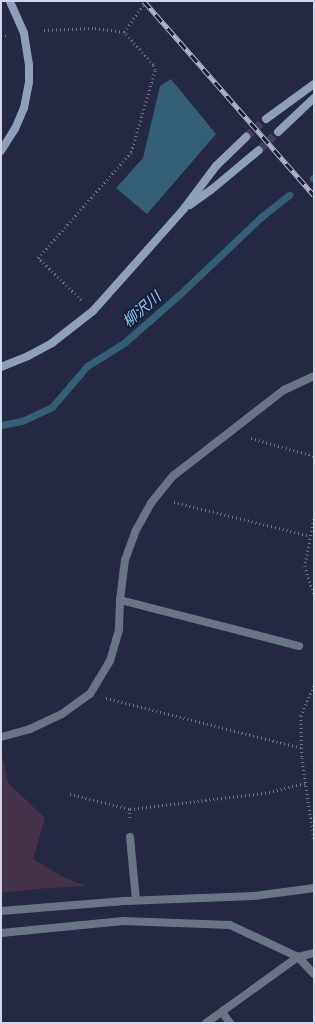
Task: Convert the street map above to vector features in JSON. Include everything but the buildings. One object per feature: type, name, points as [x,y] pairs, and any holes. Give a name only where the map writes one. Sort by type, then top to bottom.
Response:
[{"type":"street","points":[[1,151],[15,129],[24,108],[29,82],[29,65],[24,33],[10,1]]},
{"type":"street","points":[[266,119],[314,84]]},
{"type":"street","points":[[278,132],[314,98]]},
{"type":"street","points":[[1,367],[28,356],[52,343],[69,331],[93,310],[183,210],[216,166],[246,137]]},
{"type":"street","points":[[183,210],[211,190],[259,150]]},
{"type":"street","points":[[1,737],[30,729],[62,714],[90,694],[110,661],[119,629],[120,600],[125,560],[135,532],[151,503],[173,476],[284,390],[314,376]]},
{"type":"street","points":[[120,600],[299,646]]},
{"type":"street","points":[[130,837],[136,900]]},
{"type":"street","points":[[1,911],[136,900],[254,896],[314,888]]},
{"type":"street","points":[[1,933],[122,921],[230,925],[298,957],[314,974]]},
{"type":"street","points":[[206,1023],[298,957],[314,953]]},
{"type":"street","points":[[222,1012],[230,1023]]},
{"type":"path","points":[[124,32],[146,1]]},
{"type":"path","points":[[44,30],[95,28],[124,32],[153,64],[155,70],[132,152],[38,258],[81,300]]},
{"type":"path","points":[[1,36],[6,35]]},
{"type":"path","points":[[246,437],[314,456]]},
{"type":"path","points":[[171,501],[310,536]]},
{"type":"path","points":[[314,519],[305,566],[314,596]]},
{"type":"path","points":[[314,686],[301,716],[302,748],[314,839]]},
{"type":"path","points":[[104,698],[302,748]]},
{"type":"path","points":[[70,794],[130,809],[265,794],[306,783]]},
{"type":"shaded area","points":[[3,758],[8,783],[45,818],[33,859],[65,878],[87,886],[34,889],[1,893],[1,759]]},
{"type":"water","points":[[171,79],[216,134],[147,214],[116,188],[143,158],[160,86]]},
{"type":"waterway","name":"柳沢川","points":[[1,425],[22,421],[52,407],[87,366],[124,343],[180,294],[261,217],[289,195]]},
{"type":"tunnel","points":[[246,137],[266,119]]},
{"type":"tunnel","points":[[259,150],[278,132]]},
{"type":"railway","points":[[144,1],[314,195]]}]
